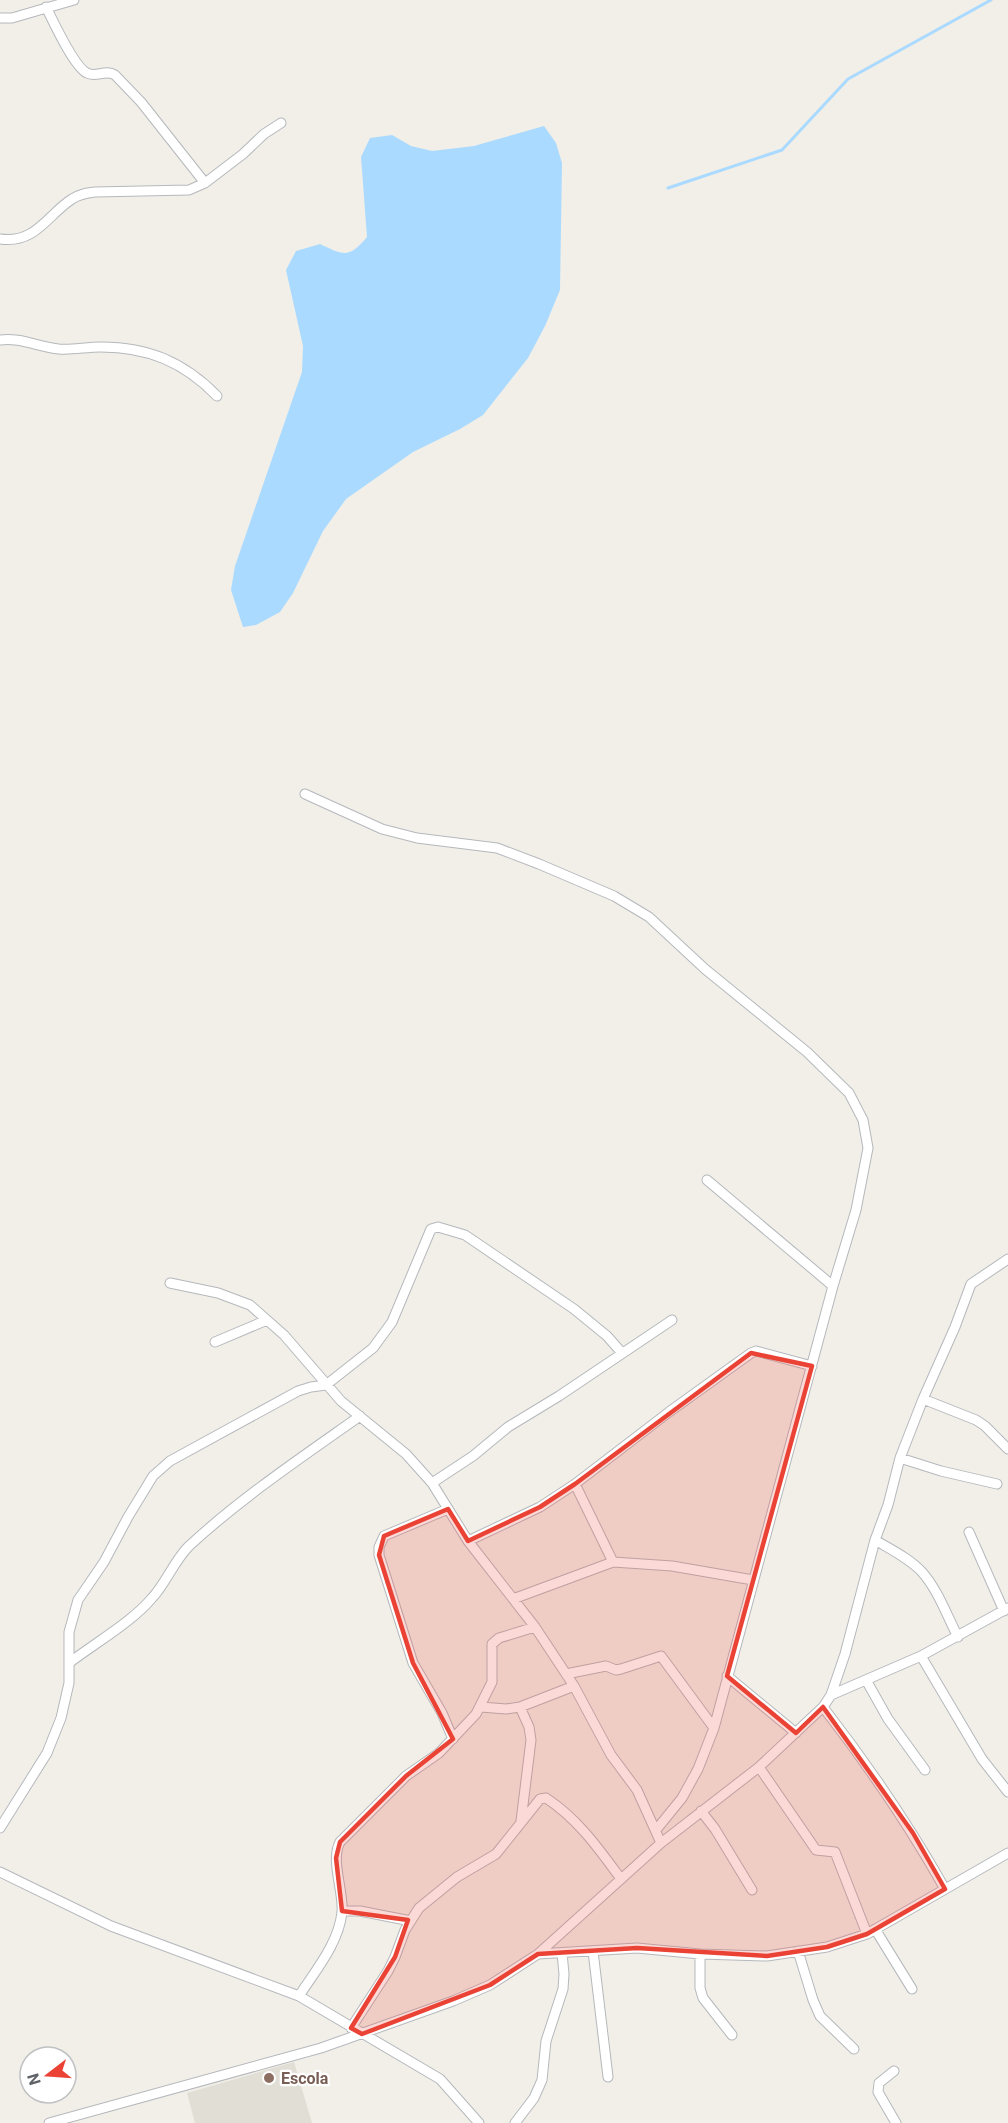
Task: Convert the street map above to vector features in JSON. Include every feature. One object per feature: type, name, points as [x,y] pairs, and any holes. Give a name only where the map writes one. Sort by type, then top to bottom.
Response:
[{"type":"street","points":[[1,16],[12,18],[74,0]]},
{"type":"street","points":[[46,7],[73,57],[84,72],[90,75],[111,72],[115,75],[141,102],[205,183]]},
{"type":"street","points":[[0,239],[6,240],[32,234],[70,200],[80,195],[95,192],[189,190],[205,183],[243,154],[264,134],[281,123]]},
{"type":"street","points":[[0,340],[18,339],[34,345],[77,350],[100,347],[150,353],[179,365],[198,377],[217,396]]},
{"type":"street","points":[[305,794],[382,829],[417,838],[497,848],[614,896],[649,917],[705,969],[807,1052],[849,1093],[863,1120],[868,1148],[856,1210],[833,1286],[714,1728],[698,1769],[682,1798],[656,1830]]},
{"type":"street","points":[[707,1180],[833,1286]]},
{"type":"street","points":[[0,1828],[41,1763],[62,1718],[69,1683],[69,1632],[78,1600],[105,1562],[128,1517],[153,1476],[170,1461],[298,1391],[326,1384],[372,1348],[392,1322],[431,1229],[438,1227],[465,1235],[574,1309],[607,1336],[622,1353]]},
{"type":"street","points":[[49,2123],[321,2048],[453,2001],[490,1985],[538,1954],[661,1843],[759,1767],[823,1707],[831,1695],[845,1654],[875,1540],[888,1505],[900,1458],[955,1327],[968,1288],[975,1280],[1008,1259]]},
{"type":"street","points":[[999,1265],[1008,1271]]},
{"type":"street","points":[[170,1283],[218,1293],[250,1305],[284,1335],[341,1401],[406,1454],[432,1483],[468,1541],[535,1627],[574,1686],[611,1755],[637,1790],[661,1843]]},
{"type":"street","points":[[215,1342],[267,1320]]},
{"type":"street","points":[[432,1483],[473,1456],[508,1427],[559,1396],[672,1320]]},
{"type":"street","points":[[468,1541],[540,1507],[575,1484],[751,1353],[762,1353],[812,1366]]},
{"type":"street","points":[[923,1399],[976,1420],[986,1426],[1008,1449]]},
{"type":"street","points":[[69,1663],[140,1611],[154,1596],[187,1549],[208,1530],[295,1462],[360,1416]]},
{"type":"street","points":[[900,1458],[941,1471],[997,1484]]},
{"type":"street","points":[[575,1484],[613,1562]]},
{"type":"street","points":[[448,1509],[384,1536],[379,1547],[379,1555],[413,1663],[442,1713],[453,1739]]},
{"type":"street","points":[[831,1695],[921,1656],[1006,1610],[969,1532]]},
{"type":"street","points":[[875,1540],[902,1556],[921,1571],[935,1591],[958,1637]]},
{"type":"street","points":[[513,1599],[613,1562],[672,1566],[753,1580]]},
{"type":"street","points":[[299,1996],[338,1932],[342,1911],[336,1858],[340,1842],[406,1776],[439,1753],[481,1707],[492,1682],[492,1644],[499,1638],[535,1627]]},
{"type":"street","points":[[566,1674],[606,1666],[621,1670],[661,1656],[714,1728]]},
{"type":"street","points":[[921,1656],[982,1759],[1008,1792]]},
{"type":"street","points":[[727,1676],[796,1733]]},
{"type":"street","points":[[866,1680],[888,1719],[925,1770]]},
{"type":"street","points":[[481,1707],[506,1709],[520,1707],[574,1686]]},
{"type":"street","points":[[520,1707],[529,1727],[531,1740],[520,1823]]},
{"type":"street","points":[[823,1707],[851,1743],[913,1833],[945,1889]]},
{"type":"street","points":[[759,1767],[816,1850],[835,1852],[871,1932],[912,1989]]},
{"type":"street","points":[[351,2028],[388,1971],[405,1929],[419,1908],[457,1876],[496,1854],[540,1799],[546,1798],[588,1833],[621,1879]]},
{"type":"street","points":[[701,1811],[715,1829],[752,1890]]},
{"type":"street","points":[[538,1954],[638,1948],[700,1954],[767,1956],[827,1947],[871,1932],[1008,1853]]},
{"type":"street","points":[[0,1872],[111,1926],[299,1996],[440,2079],[479,2123]]},
{"type":"street","points":[[342,1911],[360,1911],[411,1921]]},
{"type":"street","points":[[593,1951],[608,2077]]},
{"type":"street","points":[[798,1951],[820,2016],[854,2049]]},
{"type":"street","points":[[515,2123],[534,2097],[542,2080],[546,2041],[563,1989],[562,1953]]},
{"type":"street","points":[[700,1954],[700,1988],[703,1998],[732,2035]]},
{"type":"street","points":[[894,2071],[879,2083],[878,2092],[896,2123]]},
{"type":"highlighted area","points":[[751,1353],[812,1366],[727,1676],[796,1733],[823,1707],[913,1833],[945,1889],[867,1934],[827,1947],[767,1956],[637,1948],[538,1954],[490,1985],[362,2034],[351,2028],[395,1957],[408,1920],[342,1911],[336,1858],[340,1842],[406,1776],[453,1739],[413,1663],[379,1555],[384,1536],[448,1509],[468,1541],[540,1507],[575,1484]]},
{"type":"shaded area","name":"Escola","points":[[294,2062],[312,2123],[195,2123],[187,2093]]},
{"type":"water","points":[[544,126],[556,143],[562,163],[560,290],[528,358],[483,415],[413,452],[346,499],[323,531],[293,593],[280,612],[256,625],[243,627],[231,590],[235,566],[302,372],[303,346],[286,270],[296,251],[320,244],[345,253],[355,249],[367,237],[361,157],[370,138],[392,135],[411,146],[432,151],[474,146]]},
{"type":"waterway","points":[[668,188],[782,150],[848,79],[991,0]]},
{"type":"place","name":"Escola","points":[[269,2078]]}]
